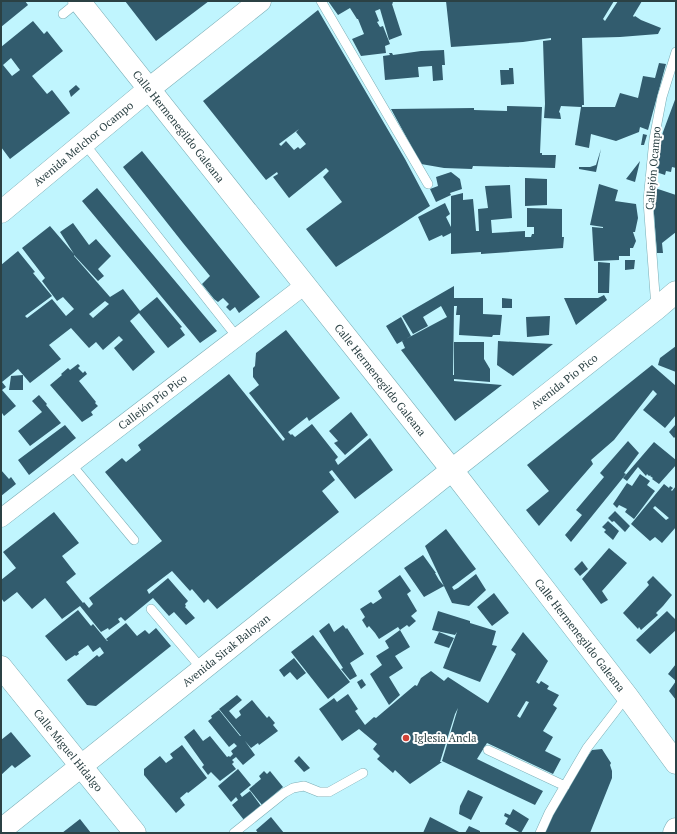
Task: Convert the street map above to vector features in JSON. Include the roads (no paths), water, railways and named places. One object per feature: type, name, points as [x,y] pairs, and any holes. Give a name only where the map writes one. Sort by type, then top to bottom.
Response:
[{"type":"street","name":"Avenida Melchor Ocampo","points":[[1,212],[149,89],[260,1]]},
{"type":"street","name":"Calle Hermenegildo Galeana","points":[[74,5],[149,89],[305,285],[452,470],[628,696],[676,762]]},
{"type":"street","name":"Callejón Pío Pico","points":[[1,518],[305,285]]},
{"type":"street","name":"Avenida Pio Pico","points":[[452,470],[676,292]]},
{"type":"street","name":"Avenida Sirak Baloyan","points":[[1,830],[452,470]]},
{"type":"street","name":"Calle Miguel Hidalgo","points":[[1,667],[135,833]]},
{"type":"street","points":[[674,833],[676,829]]},
{"type":"lane","points":[[321,1],[428,184]]},
{"type":"lane","name":"Callejón Ocampo","points":[[656,309],[648,201],[654,139],[662,97],[676,52]]},
{"type":"lane","points":[[84,143],[237,337]]},
{"type":"lane","points":[[71,464],[134,540]]},
{"type":"lane","points":[[150,609],[202,669]]},
{"type":"lane","points":[[540,833],[587,748],[628,696]]},
{"type":"lane","points":[[488,750],[565,786]]},
{"type":"lane","points":[[234,833],[284,793],[293,788],[304,786],[320,792],[329,792],[363,773]]},
{"type":"place","name":"Iglesia Ancla","points":[[406,738]]}]
